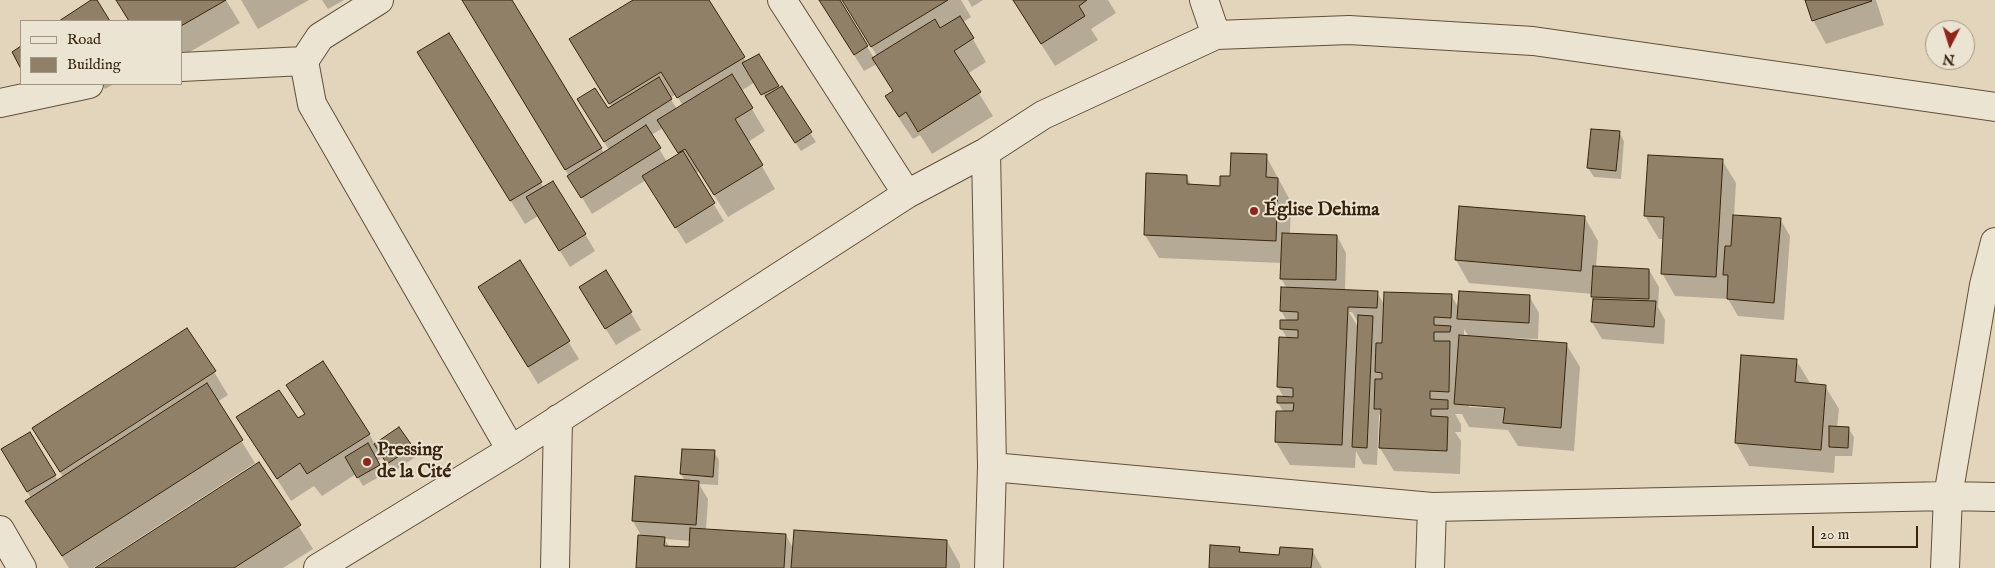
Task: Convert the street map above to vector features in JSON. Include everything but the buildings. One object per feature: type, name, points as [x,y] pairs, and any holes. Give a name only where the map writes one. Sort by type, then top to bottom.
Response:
[{"type":"street","points":[[379,0],[320,37],[304,61],[312,104],[511,450]]},
{"type":"street","points":[[782,0],[907,194]]},
{"type":"street","points":[[1204,0],[1216,35]]},
{"type":"street","points":[[318,568],[511,450],[907,194],[986,152],[1043,115],[1216,35],[1349,30],[1533,41],[1995,107]]},
{"type":"street","points":[[182,67],[304,61]]},
{"type":"street","points":[[0,103],[83,85]]},
{"type":"street","points":[[986,152],[992,467],[989,568]]},
{"type":"street","points":[[1945,568],[1948,496],[1984,285],[1995,242]]},
{"type":"street","points":[[555,568],[558,420]]},
{"type":"street","points":[[992,467],[1432,507],[1948,496],[1995,497]]},
{"type":"street","points":[[1430,568],[1432,507]]},
{"type":"street","points":[[0,530],[22,568]]},
{"type":"place","name":"Église Dehima","points":[[1254,211]]},
{"type":"place","name":"Pressing de la Cité","points":[[367,462]]}]
